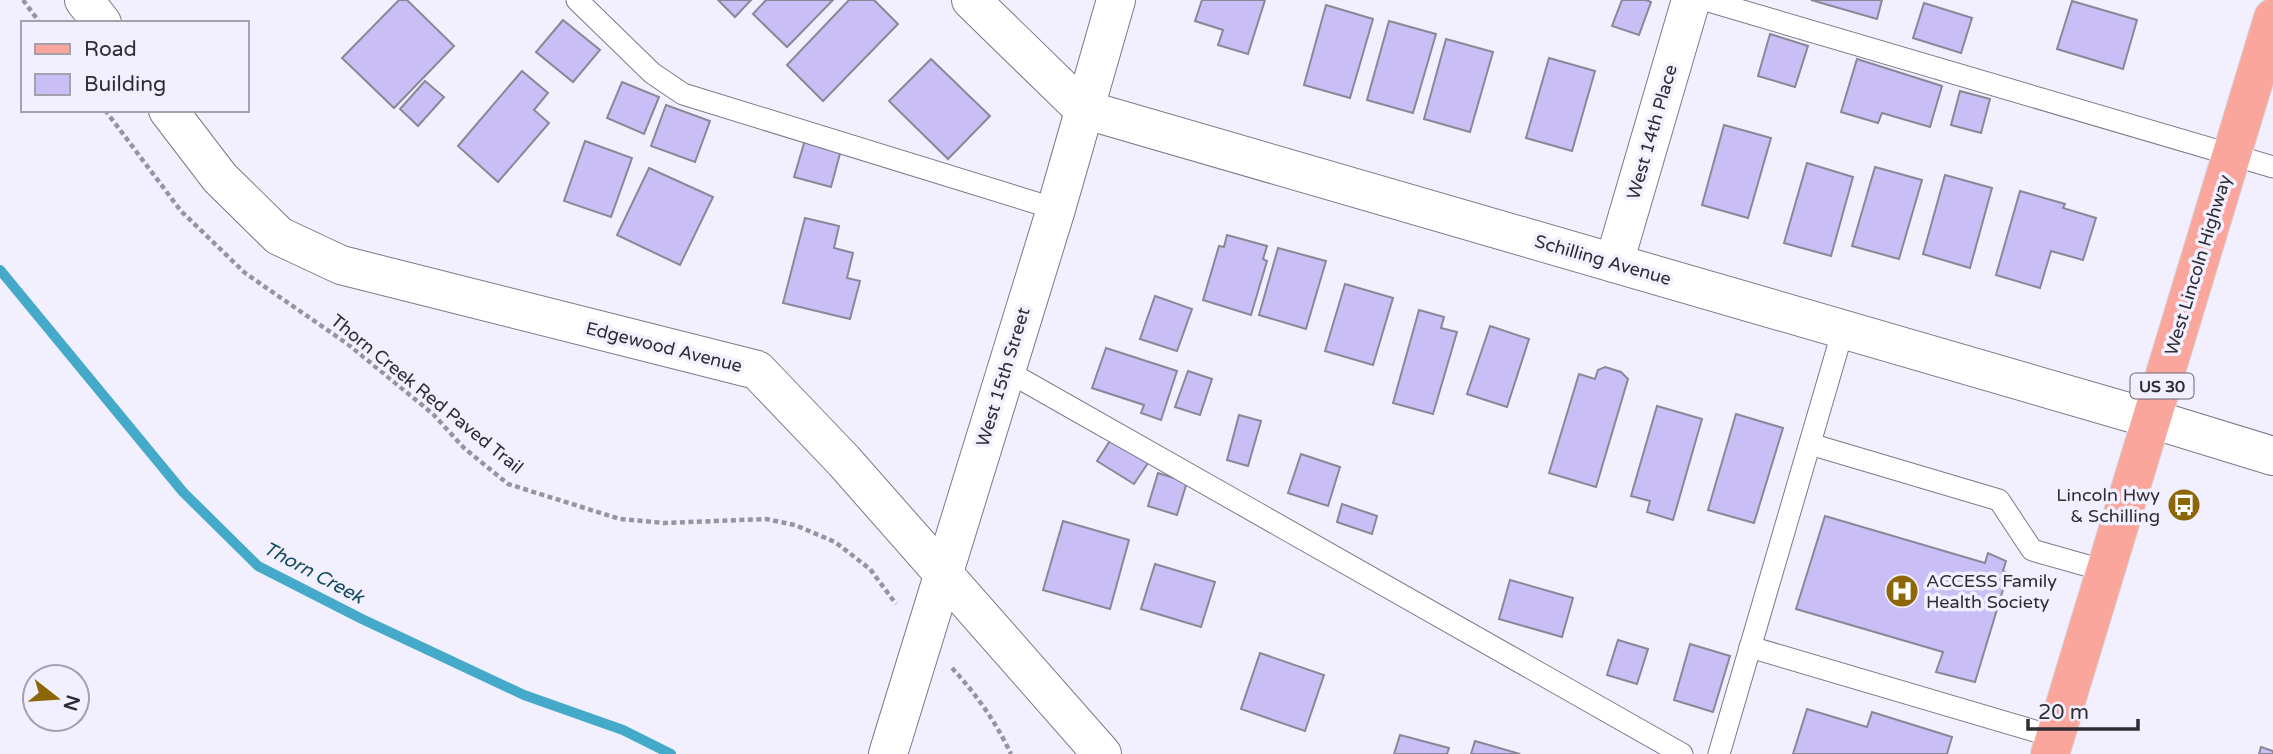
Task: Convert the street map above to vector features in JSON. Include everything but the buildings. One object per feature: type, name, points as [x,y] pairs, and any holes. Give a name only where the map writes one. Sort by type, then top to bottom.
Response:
[{"type":"main road","name":"West Lincoln Highway","points":[[2052,745],[2273,18]]},
{"type":"street","points":[[84,0],[100,21]]},
{"type":"street","name":"Schilling Avenue","points":[[971,0],[1083,109],[2273,456]]},
{"type":"street","name":"West 15th Street","points":[[888,754],[1056,209],[1116,0]]},
{"type":"street","name":"West 14th Place","points":[[1614,263],[1691,0]]},
{"type":"street","name":"Edgewood Avenue","points":[[170,112],[220,178],[279,236],[341,265],[757,370],[844,461],[1102,754]]},
{"type":"lane","points":[[577,0],[652,74],[682,94],[1056,209]]},
{"type":"lane","points":[[1705,0],[2273,167]]},
{"type":"lane","points":[[1719,754],[1843,330]]},
{"type":"lane","points":[[1005,370],[1682,754]]},
{"type":"lane","points":[[1810,444],[1999,500],[2032,550],[2106,571]]},
{"type":"lane","points":[[1750,647],[2052,745]]},
{"type":"path","points":[[23,0],[39,21]]},
{"type":"path","name":"Thorn Creek Red Paved Trail","points":[[107,112],[181,211],[245,272],[349,345],[433,414],[464,448],[508,484],[620,519],[664,523],[766,519],[795,525],[835,542],[870,569],[898,606]]},
{"type":"path","points":[[961,678],[979,699],[1011,754]]},
{"type":"waterway","name":"Thorn Creek","points":[[0,270],[183,492],[258,566],[362,619],[524,695],[623,730],[671,754]]},
{"type":"place","name":"Lincoln Hwy & Schilling","points":[[2184,505]]},
{"type":"place","name":"ACCESS Family Health Society","points":[[1902,591]]}]
